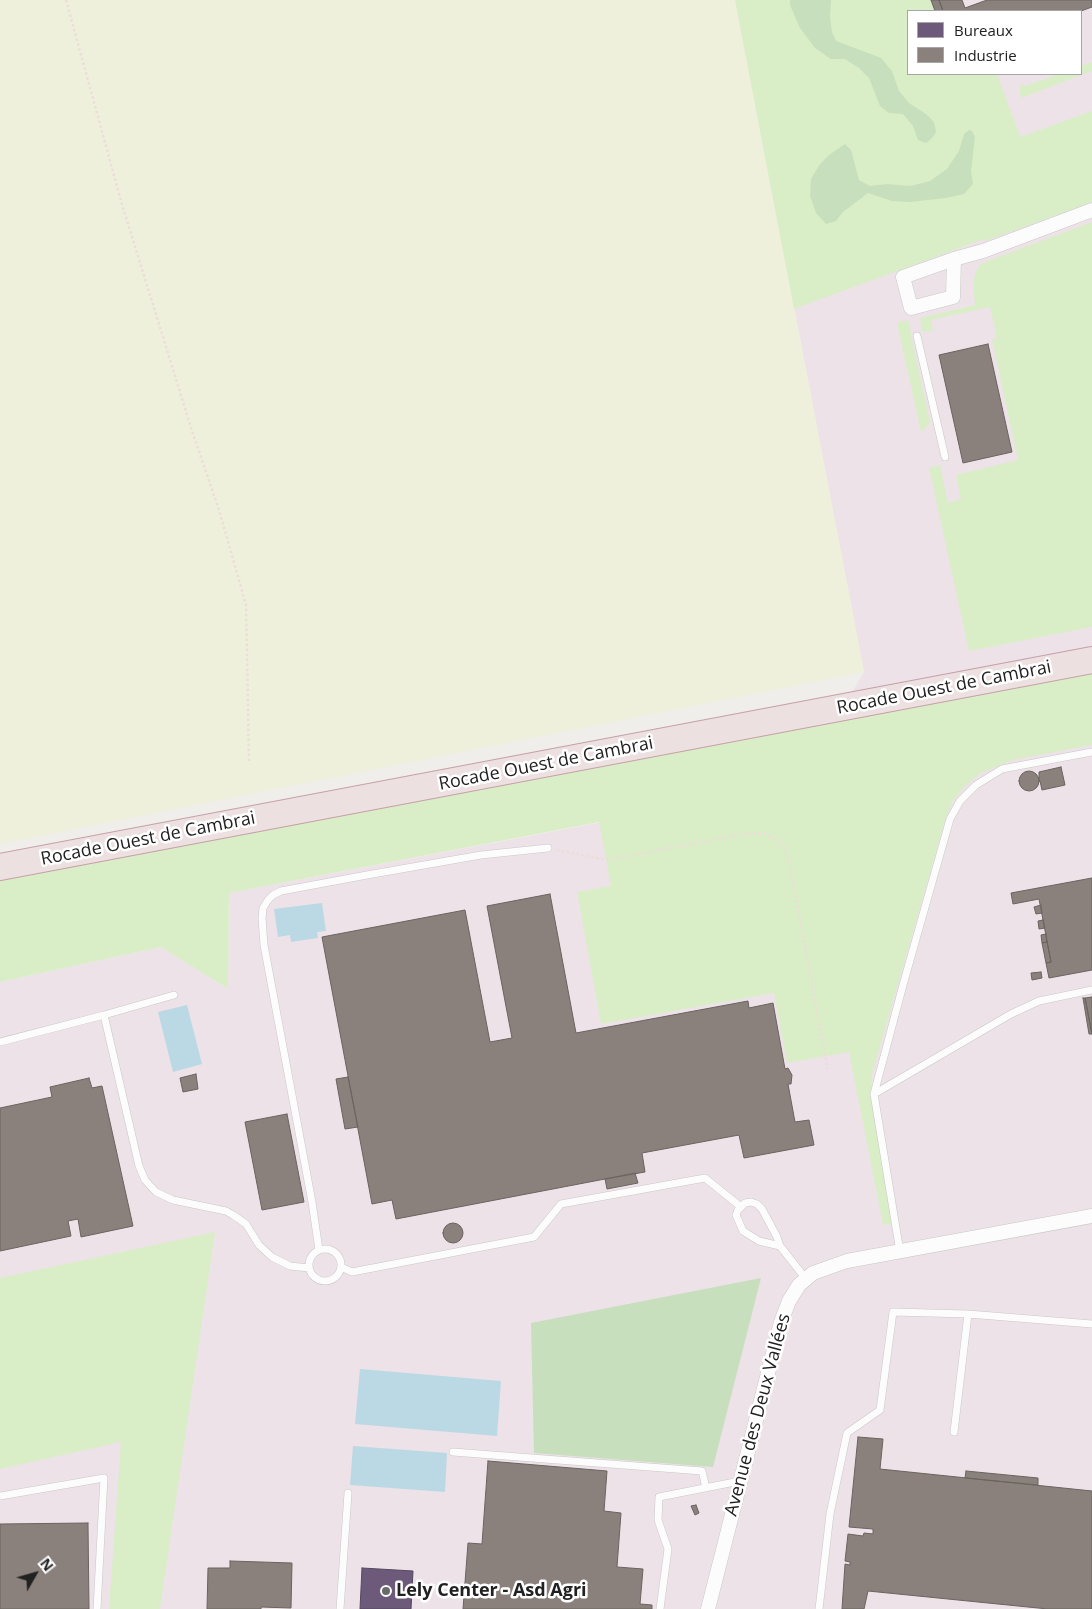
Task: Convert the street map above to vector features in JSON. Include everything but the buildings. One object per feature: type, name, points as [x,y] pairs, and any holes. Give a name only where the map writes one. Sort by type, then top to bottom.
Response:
[{"type":"highway","name":"Rocade Ouest de Cambrai","points":[[0,867],[1092,660]]},
{"type":"street","points":[[954,260],[1092,210]]},
{"type":"street","name":"Avenue des Deux Vallées","points":[[708,1609],[784,1314],[794,1292],[806,1279],[813,1273],[839,1263],[1092,1216]]},
{"type":"lane","points":[[917,336],[945,457]]},
{"type":"lane","points":[[900,1252],[874,1094],[950,818],[960,801],[976,785],[1002,769],[1092,752]]},
{"type":"lane","points":[[319,1250],[312,1202],[264,945],[263,908],[273,895],[281,891],[481,855],[548,848]]},
{"type":"lane","points":[[874,1094],[1011,1014],[1039,1001],[1092,990]]},
{"type":"lane","points":[[0,1042],[174,995]]},
{"type":"lane","points":[[104,1015],[139,1166],[145,1180],[156,1192],[173,1200],[226,1211],[246,1224],[260,1245],[272,1257],[290,1266],[309,1268]]},
{"type":"lane","points":[[341,1267],[352,1272],[534,1237],[561,1204],[705,1178],[741,1207]]},
{"type":"lane","points":[[780,1246],[759,1241],[743,1231],[736,1215],[745,1203],[757,1204],[762,1209],[780,1246],[806,1279]]},
{"type":"lane","points":[[324,1248],[333,1250],[340,1258],[341,1267],[340,1272],[333,1279],[323,1281],[314,1276],[309,1268],[310,1257],[324,1248]]},
{"type":"lane","points":[[819,1609],[830,1514],[847,1433],[880,1410],[893,1312],[968,1314],[1092,1324]]},
{"type":"lane","points":[[954,1432],[968,1314]]},
{"type":"lane","points":[[453,1452],[702,1471],[706,1488]]},
{"type":"lane","points":[[0,1496],[104,1478],[97,1609]]},
{"type":"lane","points":[[660,1609],[668,1549],[658,1520],[659,1497],[741,1481]]},
{"type":"lane","points":[[340,1609],[348,1493]]},
{"type":"path","points":[[66,0],[121,201],[192,431],[220,510],[246,605],[249,762]]},
{"type":"path","points":[[548,848],[606,860],[750,833],[765,834],[778,840],[785,849],[789,860],[827,1069]]},
{"type":"shaded area","points":[[735,0],[1092,0],[1092,1609],[0,1609],[0,982],[161,947],[228,989],[229,893],[798,785],[864,672]]},
{"type":"green space","points":[[0,0],[735,0],[864,672],[0,844]]},
{"type":"green space","points":[[735,0],[931,0],[935,10],[907,10],[907,75],[997,75],[1020,137],[1092,111],[1092,202],[985,241],[984,239],[794,309]]},
{"type":"green space","points":[[790,0],[831,0],[830,17],[832,32],[836,41],[881,58],[892,71],[899,91],[909,103],[926,114],[934,122],[936,132],[932,138],[926,143],[918,140],[913,126],[903,114],[889,113],[880,106],[869,78],[859,68],[845,59],[831,59],[815,48],[800,28],[790,5]]},
{"type":"green space","points":[[1092,62],[1092,71],[1082,75],[1082,66]]},
{"type":"green space","points":[[1056,75],[1081,75],[1021,98],[1019,88],[1022,84],[1025,86]]},
{"type":"green space","points":[[969,130],[972,131],[975,137],[971,171],[973,184],[964,194],[910,202],[892,201],[868,193],[843,212],[836,221],[826,224],[816,213],[810,196],[811,179],[820,164],[845,144],[851,150],[859,180],[870,186],[887,184],[910,186],[930,181],[947,169],[959,151],[964,134]]},
{"type":"green space","points":[[1092,222],[1092,627],[969,651],[929,468],[940,465],[948,503],[961,499],[956,475],[1018,460],[992,339],[997,338],[990,307],[931,320],[933,331],[922,331],[920,318],[975,305],[973,283],[976,271],[982,263]]},
{"type":"green space","points":[[908,320],[930,423],[921,432],[897,323]]},
{"type":"green space","points":[[1092,672],[1092,745],[1012,760],[979,774],[953,800],[946,817],[872,1074],[871,1090],[894,1223],[883,1225],[849,1052],[787,1063],[774,993],[601,1024],[577,892],[611,886],[599,822],[229,893],[228,989],[161,947],[0,982],[0,878]]},
{"type":"green space","points":[[215,1232],[160,1609],[109,1609],[121,1442],[0,1469],[0,1278]]},
{"type":"green space","points":[[761,1278],[713,1467],[534,1453],[531,1323]]},
{"type":"water","points":[[322,903],[326,931],[317,932],[318,938],[291,942],[290,935],[278,937],[274,909]]},
{"type":"water","points":[[187,1005],[202,1064],[173,1072],[158,1012]]},
{"type":"water","points":[[360,1369],[501,1381],[497,1436],[355,1424]]},
{"type":"water","points":[[353,1446],[447,1453],[445,1492],[350,1485]]},
{"type":"place","name":"Lely Center - Asd Agri","points":[[386,1591]]}]
